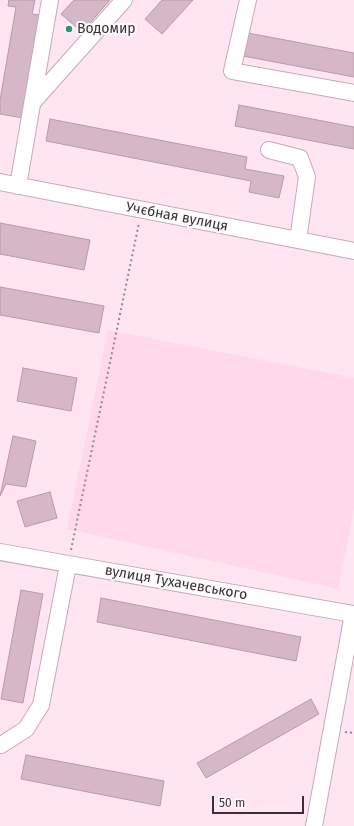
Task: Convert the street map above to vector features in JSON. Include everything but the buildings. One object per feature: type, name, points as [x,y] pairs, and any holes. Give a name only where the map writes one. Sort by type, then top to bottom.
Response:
[{"type":"street","points":[[18,186],[50,0]]},
{"type":"street","points":[[32,103],[124,0]]},
{"type":"street","points":[[248,0],[232,71],[354,93]]},
{"type":"street","points":[[269,150],[300,158],[307,177],[298,240]]},
{"type":"street","name":"Учєбная вулиця","points":[[0,182],[354,251]]},
{"type":"street","name":"вулиця Тухачевського","points":[[0,552],[353,614],[314,826]]},
{"type":"street","points":[[0,747],[26,728],[41,705],[68,565]]},
{"type":"path","points":[[68,565],[141,210]]},
{"type":"shaded area","points":[[108,330],[354,378],[354,508],[338,589],[67,529]]},
{"type":"place","name":"Водомир","points":[[69,29]]}]
